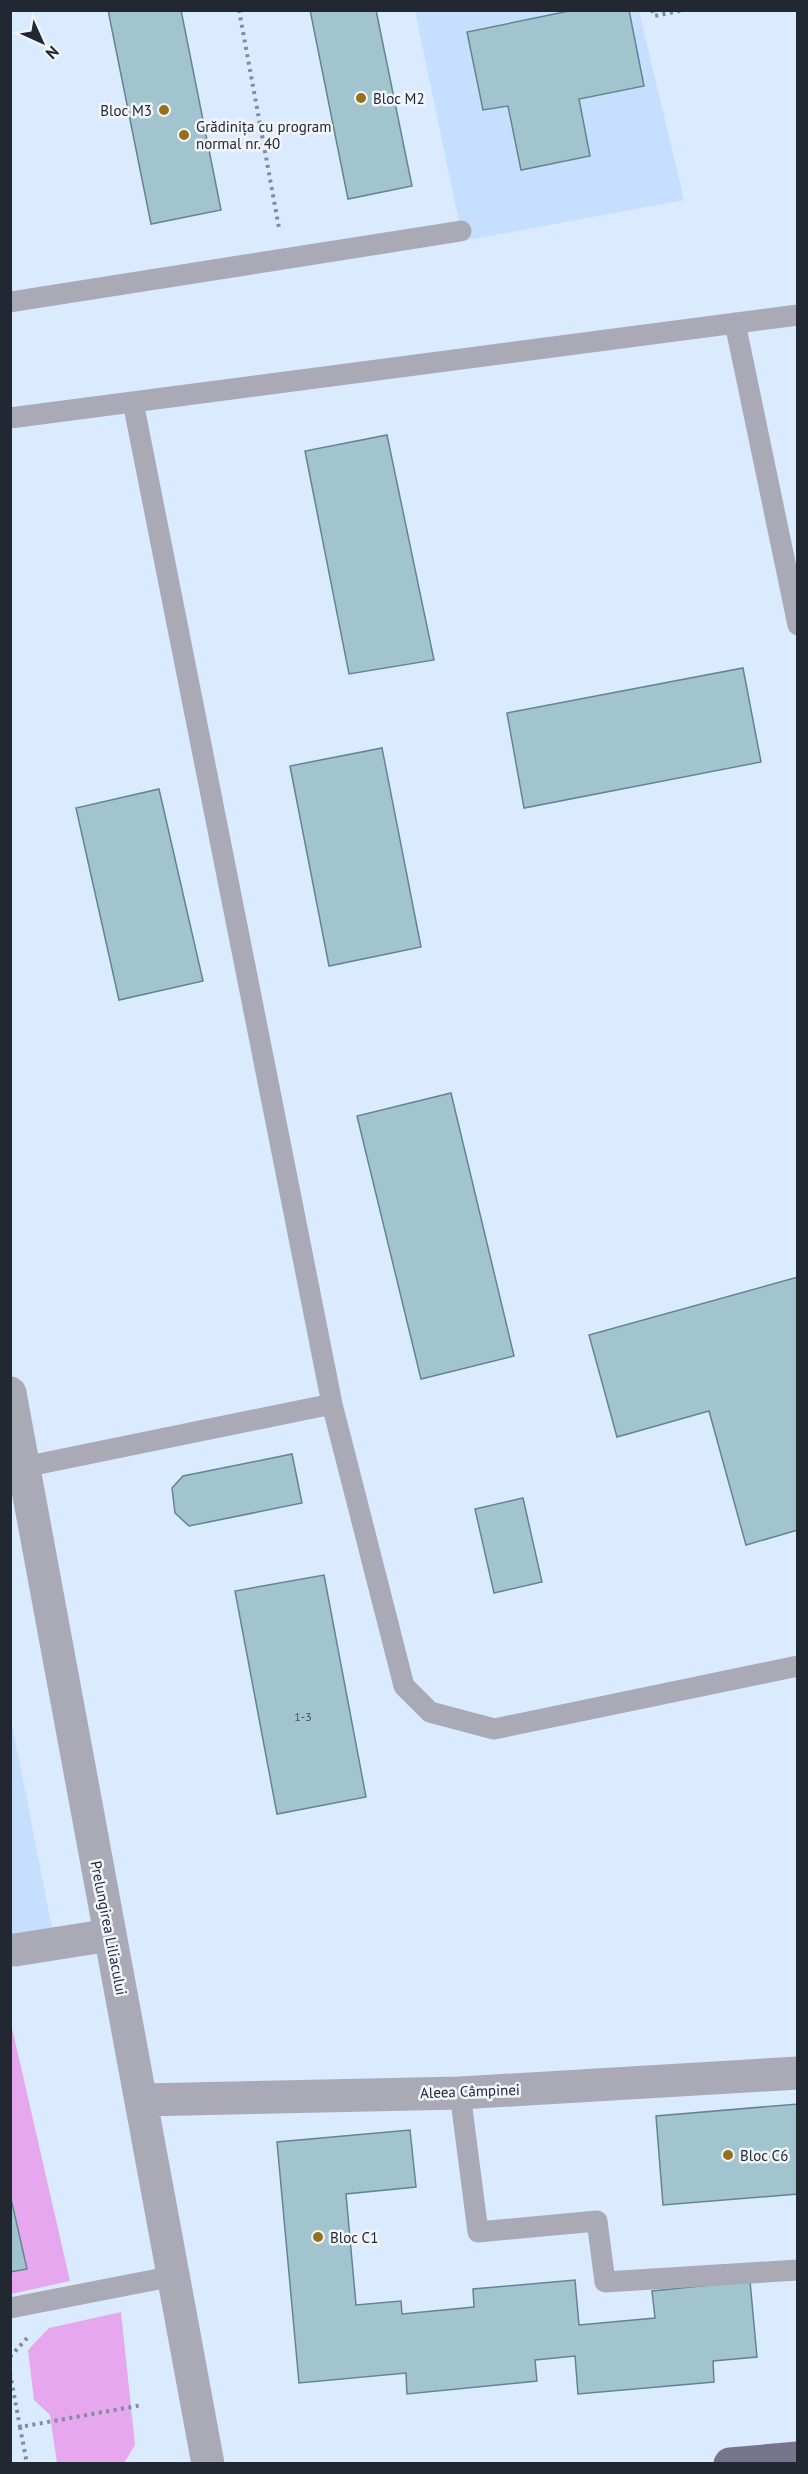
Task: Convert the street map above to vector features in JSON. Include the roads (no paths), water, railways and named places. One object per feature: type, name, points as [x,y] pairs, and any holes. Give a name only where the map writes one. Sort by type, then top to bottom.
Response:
[{"type":"main road","points":[[730,2463],[798,2458]]},
{"type":"street","name":"Prelungirea Liliacului","points":[[10,1393],[208,2463]]},
{"type":"street","points":[[15,1950],[110,1935]]},
{"type":"street","name":"Aleea Câmpinei","points":[[141,2100],[460,2093],[798,2073]]},
{"type":"lane","points":[[10,302],[461,231]]},
{"type":"lane","points":[[10,418],[798,315]]},
{"type":"lane","points":[[735,323],[798,625]]},
{"type":"lane","points":[[133,402],[332,1404],[404,1686],[430,1712],[494,1729],[798,1666]]},
{"type":"lane","points":[[24,1467],[332,1404]]},
{"type":"lane","points":[[460,2093],[478,2232],[597,2220],[605,2282],[798,2270]]},
{"type":"lane","points":[[10,2308],[174,2276]]},
{"type":"place","name":"Bloc M2","points":[[361,98]]},
{"type":"place","name":"Bloc M3","points":[[164,110]]},
{"type":"place","name":"Grădinița cu program normal nr. 40","points":[[184,135]]},
{"type":"place","name":"Bloc C6","points":[[728,2155]]},
{"type":"place","name":"Bloc C1","points":[[318,2237]]}]
